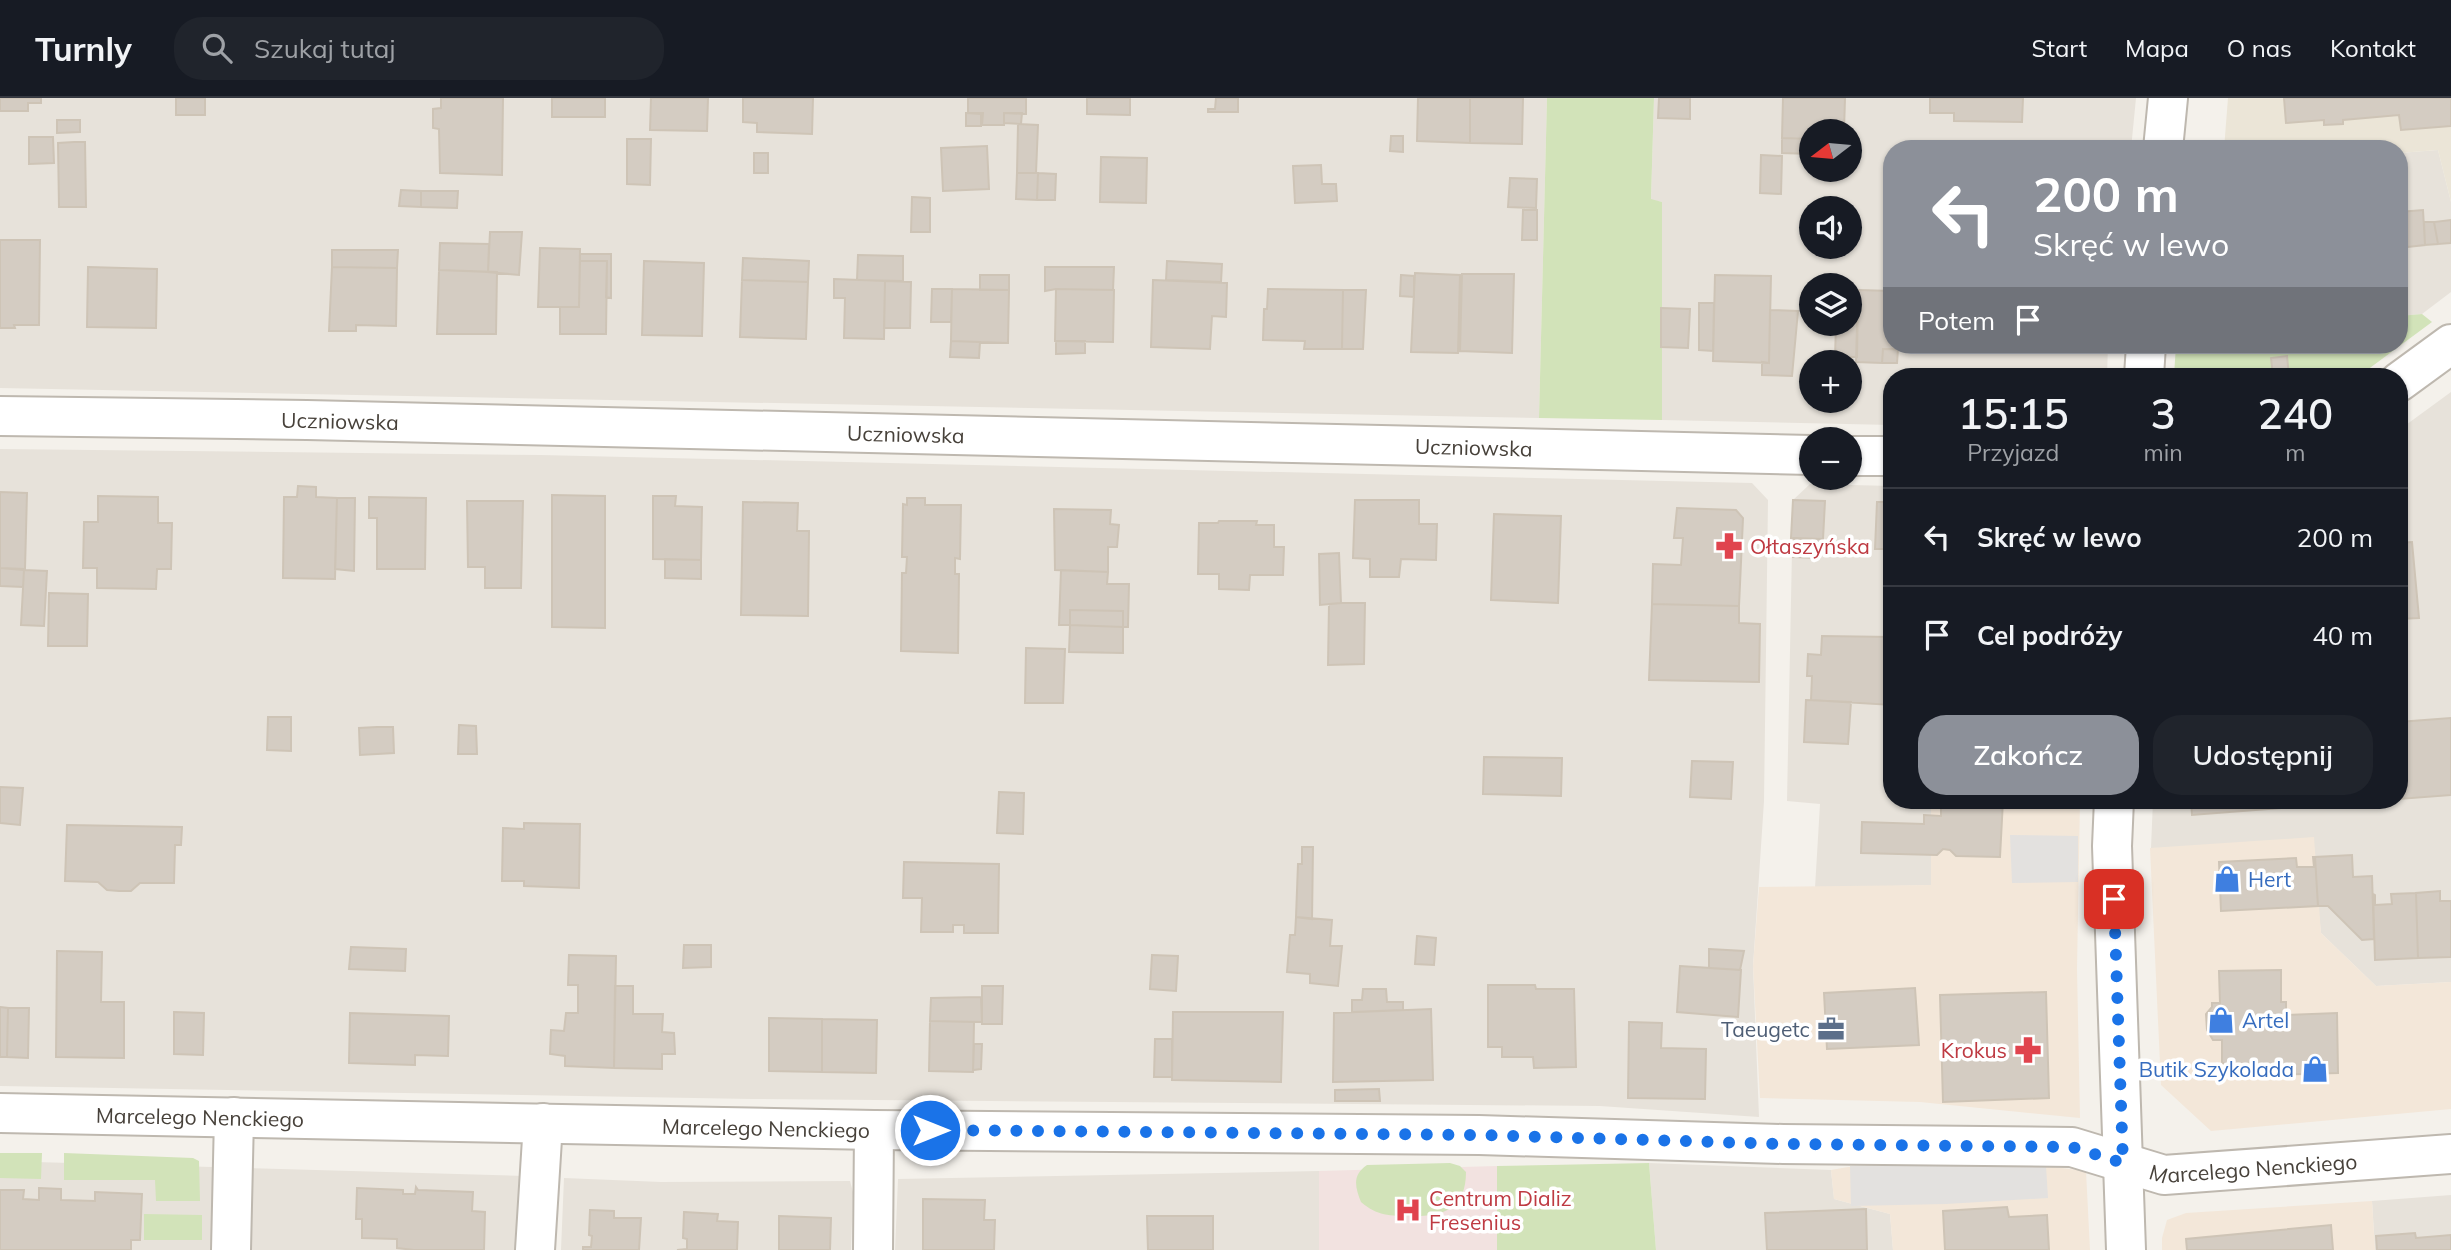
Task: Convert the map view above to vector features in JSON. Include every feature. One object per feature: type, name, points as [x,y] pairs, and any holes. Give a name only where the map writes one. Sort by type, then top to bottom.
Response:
[{"type":"street","points":[[2164,140],[2168,98]]},
{"type":"street","points":[[2408,375],[2451,344]]},
{"type":"street","name":"Uczniowska","points":[[0,416],[307,420],[1799,455]]},
{"type":"street","points":[[1862,456],[1883,456]]},
{"type":"street","points":[[2114,809],[2112,846],[2126,1250]]},
{"type":"street","name":"Marcelego Nenckiego","points":[[0,1113],[874,1130],[1479,1135],[1783,1144],[2072,1147],[2164,1175],[2451,1154]]},
{"type":"street","points":[[231,1250],[234,1116]]},
{"type":"street","points":[[535,1250],[542,1123]]},
{"type":"street","points":[[873,1250],[874,1130]]},
{"type":"shaded area","points":[[0,98],[1547,98],[1539,418],[0,388]]},
{"type":"shaded area","points":[[1654,98],[2136,98],[2132,140],[1883,140],[1883,354],[2108,354],[2107,368],[1883,368],[1883,425],[1662,420],[1662,202],[1651,200]]},
{"type":"shaded area","points":[[2228,98],[2451,98],[2451,202],[2438,150],[2408,152],[2408,140],[2225,140]]},
{"type":"shaded area","points":[[2438,150],[2451,202],[2451,292],[2422,314],[2408,315],[2408,152]]},
{"type":"shaded area","points":[[2451,392],[2451,982],[2376,986],[2321,933],[2318,906],[2151,848],[2153,809],[2408,809],[2408,423]]},
{"type":"shaded area","points":[[0,449],[541,455],[1752,483],[1768,500],[1764,801],[1753,966],[1759,1117],[1600,1106],[752,1099],[0,1086]]},
{"type":"shaded area","points":[[1862,485],[1883,486],[1883,809],[1931,809],[1931,885],[1815,888],[1820,804],[1787,801],[1793,500],[1804,490],[1862,490]]},
{"type":"shaded area","points":[[1931,809],[2080,809],[2077,969],[2080,1118],[1920,1102],[1760,1098],[1753,966],[1759,887],[1931,885]]},
{"type":"shaded area","points":[[2010,835],[2078,836],[2078,882],[2012,883]]},
{"type":"shaded area","points":[[2314,837],[2321,933],[2376,986],[2451,982],[2451,1109],[2211,1131],[2161,1085],[2150,848]]},
{"type":"shaded area","points":[[0,1161],[524,1176],[519,1250],[0,1250]]},
{"type":"shaded area","points":[[1649,1163],[1831,1170],[1834,1199],[1890,1214],[1893,1250],[1656,1250]]},
{"type":"shaded area","name":"Centrum Dializ Fresenius","points":[[1497,1166],[1497,1250],[1319,1250],[1319,1171]]},
{"type":"shaded area","points":[[1850,1166],[2046,1166],[2048,1198],[1851,1206]]},
{"type":"shaded area","points":[[2046,1166],[2086,1171],[2090,1250],[1893,1250],[1890,1214],[1834,1199],[1831,1170],[1848,1167]]},
{"type":"shaded area","points":[[1319,1171],[1319,1250],[895,1250],[898,1179]]},
{"type":"shaded area","points":[[564,1178],[661,1182],[850,1181],[853,1192],[851,1250],[561,1250]]},
{"type":"shaded area","points":[[2451,1195],[2451,1250],[2375,1250],[2372,1201]]},
{"type":"shaded area","points":[[2372,1201],[2375,1250],[2162,1250],[2167,1220],[2186,1213]]},
{"type":"green space","points":[[1547,98],[1654,98],[1651,199],[1662,202],[1662,420],[1539,418]]},
{"type":"green space","points":[[2422,314],[2432,322],[2408,340],[2408,315]]},
{"type":"green space","points":[[2175,354],[2389,354],[2370,368],[2175,368]]},
{"type":"green space","points":[[0,1153],[42,1153],[41,1179],[0,1178]]},
{"type":"green space","points":[[64,1153],[193,1158],[199,1161],[200,1201],[156,1201],[155,1180],[64,1180]]},
{"type":"green space","points":[[1450,1163],[1460,1166],[1466,1172],[1465,1185],[1457,1202],[1442,1212],[1423,1216],[1390,1215],[1378,1213],[1361,1202],[1356,1182],[1359,1173],[1367,1165]]},
{"type":"green space","points":[[1649,1163],[1656,1250],[1497,1250],[1497,1166]]},
{"type":"green space","points":[[144,1214],[202,1215],[202,1240],[144,1240]]},
{"type":"building","points":[[0,98],[41,98],[41,103],[28,103],[28,111],[0,111]]},
{"type":"building","points":[[176,98],[205,98],[205,115],[176,115]]},
{"type":"building","points":[[441,98],[503,98],[502,175],[440,173],[439,129],[433,128],[433,109],[441,108]]},
{"type":"building","points":[[552,98],[605,98],[605,117],[552,117]]},
{"type":"building","points":[[651,98],[708,98],[707,131],[650,130]]},
{"type":"building","points":[[743,98],[813,98],[812,134],[757,132],[757,123],[743,122]]},
{"type":"building","points":[[968,98],[1026,98],[1026,114],[1004,113],[1004,125],[982,125],[983,113],[968,113]]},
{"type":"building","points":[[1087,98],[1130,98],[1130,115],[1087,114]]},
{"type":"building","points":[[1216,98],[1238,98],[1238,112],[1208,112],[1208,109],[1215,109]]},
{"type":"building","points":[[1418,98],[1470,98],[1470,143],[1417,141]]},
{"type":"building","points":[[1470,98],[1523,98],[1522,144],[1470,143]]},
{"type":"building","points":[[1659,98],[1690,98],[1690,119],[1658,118]]},
{"type":"building","points":[[1783,98],[1845,98],[1844,119],[1799,119],[1799,139],[1782,138]]},
{"type":"building","points":[[1930,98],[2023,98],[2022,122],[1954,121],[1954,113],[1930,113]]},
{"type":"building","points":[[2284,98],[2451,98],[2451,126],[2401,130],[2399,115],[2343,120],[2343,124],[2324,125],[2324,120],[2286,123]]},
{"type":"building","points":[[966,113],[981,114],[981,126],[966,126]]},
{"type":"building","points":[[1004,113],[1022,113],[1021,124],[1004,123]]},
{"type":"building","points":[[57,120],[80,120],[80,132],[57,133]]},
{"type":"building","points":[[1018,124],[1038,125],[1036,173],[1017,173]]},
{"type":"building","points":[[1391,136],[1403,136],[1403,152],[1390,151]]},
{"type":"building","points":[[29,137],[53,137],[54,163],[29,164]]},
{"type":"building","points":[[1782,138],[1799,139],[1799,154],[1782,153]]},
{"type":"building","points":[[627,139],[651,139],[650,185],[627,184]]},
{"type":"building","points":[[85,142],[86,207],[59,207],[58,143]]},
{"type":"building","points":[[987,146],[989,189],[943,191],[941,148]]},
{"type":"building","points":[[754,153],[768,153],[768,173],[754,173]]},
{"type":"building","points":[[1761,155],[1782,156],[1781,194],[1760,193]]},
{"type":"building","points":[[1101,157],[1147,158],[1146,203],[1100,202]]},
{"type":"building","points":[[1321,165],[1322,184],[1336,184],[1337,201],[1295,203],[1293,166]]},
{"type":"building","points":[[1017,173],[1038,173],[1037,200],[1016,199]]},
{"type":"building","points":[[1038,173],[1056,174],[1055,200],[1037,200]]},
{"type":"building","points":[[1510,178],[1537,179],[1536,208],[1508,207]]},
{"type":"building","points":[[401,190],[421,191],[421,207],[399,206]]},
{"type":"building","points":[[421,191],[458,191],[457,208],[421,207]]},
{"type":"building","points":[[912,197],[930,198],[930,232],[911,232]]},
{"type":"building","points":[[1523,210],[1537,210],[1537,240],[1522,240]]},
{"type":"building","points":[[2423,210],[2425,245],[2408,247],[2408,211]]},
{"type":"building","points":[[2451,220],[2451,243],[2438,244],[2434,222]]},
{"type":"building","points":[[2424,222],[2434,222],[2438,244],[2425,245]]},
{"type":"building","points":[[490,232],[522,232],[519,275],[488,272]]},
{"type":"building","points":[[0,240],[40,240],[39,325],[0,328]]},
{"type":"building","points":[[440,243],[489,244],[488,272],[439,270]]},
{"type":"building","points":[[540,248],[580,249],[579,307],[538,307]]},
{"type":"building","points":[[332,250],[398,250],[397,268],[332,267]]},
{"type":"building","points":[[580,254],[611,254],[611,298],[606,297],[607,261],[580,261]]},
{"type":"building","points":[[858,255],[903,256],[903,281],[857,280]]},
{"type":"building","points":[[743,258],[809,261],[808,282],[742,280]]},
{"type":"building","points":[[580,261],[607,261],[606,334],[560,334],[560,307],[579,307]]},
{"type":"building","points":[[644,261],[704,263],[702,336],[642,335]]},
{"type":"building","points":[[1167,261],[1222,264],[1221,282],[1166,280]]},
{"type":"building","points":[[88,267],[157,269],[156,328],[87,327]]},
{"type":"building","points":[[332,267],[397,268],[396,326],[356,325],[356,331],[329,331]]},
{"type":"building","points":[[1045,267],[1114,267],[1113,290],[1045,291]]},
{"type":"building","points":[[439,270],[497,272],[496,334],[437,334]]},
{"type":"building","points":[[1415,273],[1460,275],[1458,353],[1411,352]]},
{"type":"building","points":[[1462,274],[1514,274],[1512,353],[1460,351]]},
{"type":"building","points":[[980,275],[1009,275],[1009,290],[980,290]]},
{"type":"building","points":[[1401,275],[1414,276],[1414,297],[1400,296]]},
{"type":"building","points":[[1715,275],[1771,276],[1769,363],[1713,361]]},
{"type":"building","points":[[834,279],[885,281],[884,339],[844,338],[845,298],[834,298]]},
{"type":"building","points":[[742,280],[808,282],[806,339],[740,337]]},
{"type":"building","points":[[1153,280],[1227,283],[1226,317],[1212,316],[1210,349],[1151,347]]},
{"type":"building","points":[[885,281],[911,282],[910,328],[884,328]]},
{"type":"building","points":[[932,289],[952,289],[951,322],[931,322]]},
{"type":"building","points":[[952,289],[1009,290],[1008,343],[951,341]]},
{"type":"building","points":[[1056,289],[1114,290],[1113,342],[1055,341]]},
{"type":"building","points":[[1268,289],[1343,290],[1342,349],[1304,349],[1305,341],[1263,340]]},
{"type":"building","points":[[1343,290],[1366,290],[1363,349],[1342,349]]},
{"type":"building","points":[[1862,290],[1883,291],[1882,363],[1862,362],[1862,350],[1856,350],[1857,336],[1862,336]]},
{"type":"building","points":[[1699,303],[1714,303],[1713,351],[1699,350]]},
{"type":"building","points":[[1661,308],[1690,309],[1688,348],[1661,347]]},
{"type":"building","points":[[1770,310],[1798,311],[1792,376],[1762,375],[1762,362],[1769,363]]},
{"type":"building","points":[[1836,336],[1857,336],[1857,350],[1835,350]]},
{"type":"building","points":[[951,341],[980,342],[979,358],[950,357]]},
{"type":"building","points":[[1056,341],[1085,341],[1085,353],[1056,354]]},
{"type":"building","points":[[1883,349],[1883,354],[1898,354],[1897,363],[1882,363]]},
{"type":"building","points":[[2287,356],[2288,368],[2272,368],[2271,358]]},
{"type":"building","points":[[298,486],[316,487],[316,497],[337,498],[335,579],[283,578],[284,497],[297,497]]},
{"type":"building","points":[[0,492],[27,493],[25,569],[0,568]]},
{"type":"building","points":[[552,495],[605,496],[605,628],[552,627]]},
{"type":"building","points":[[98,496],[158,497],[158,523],[172,523],[171,569],[157,569],[156,589],[97,588],[97,568],[83,568],[84,522],[98,522]]},
{"type":"building","points":[[653,496],[676,496],[675,506],[702,507],[701,560],[653,559]]},
{"type":"building","points":[[369,497],[426,498],[425,569],[377,569],[377,518],[369,518]]},
{"type":"building","points":[[337,498],[355,498],[354,571],[335,569]]},
{"type":"building","points":[[907,498],[925,498],[925,505],[961,505],[960,559],[955,558],[955,574],[959,574],[958,653],[901,651],[902,573],[906,573],[907,557],[902,557],[903,504],[907,505]]},
{"type":"building","points":[[1355,500],[1419,500],[1419,524],[1437,524],[1436,560],[1401,559],[1399,577],[1370,577],[1370,559],[1353,558]]},
{"type":"building","points":[[1793,500],[1825,501],[1823,539],[1791,538]]},
{"type":"building","points":[[467,501],[523,501],[521,588],[485,588],[485,567],[468,567]]},
{"type":"building","points":[[743,502],[798,503],[797,531],[809,531],[808,616],[741,615]]},
{"type":"building","points":[[1877,502],[1883,502],[1883,549],[1875,549]]},
{"type":"building","points":[[1677,508],[1736,510],[1743,518],[1739,606],[1652,604],[1653,564],[1681,565],[1683,538],[1674,538]]},
{"type":"building","points":[[1054,509],[1111,510],[1110,524],[1119,525],[1117,547],[1108,547],[1108,572],[1055,570]]},
{"type":"building","points":[[1494,514],[1561,516],[1558,603],[1491,600]]},
{"type":"building","points":[[1257,521],[1256,525],[1274,525],[1274,547],[1284,547],[1283,575],[1250,575],[1249,590],[1219,589],[1219,574],[1198,574],[1199,523]]},
{"type":"building","points":[[1794,538],[1822,539],[1820,558],[1793,557]]},
{"type":"building","points":[[2408,542],[2412,542],[2419,618],[2408,619]]},
{"type":"building","points":[[1339,553],[1341,603],[1320,605],[1319,554]]},
{"type":"building","points":[[665,559],[701,560],[701,579],[665,578]]},
{"type":"building","points":[[0,568],[24,570],[23,587],[0,586]]},
{"type":"building","points":[[24,570],[47,571],[44,626],[21,625]]},
{"type":"building","points":[[1061,570],[1108,572],[1107,584],[1129,584],[1128,627],[1123,627],[1123,611],[1070,610],[1070,625],[1059,625]]},
{"type":"building","points":[[49,593],[88,594],[87,646],[48,646]]},
{"type":"building","points":[[1365,603],[1364,664],[1328,665],[1329,604]]},
{"type":"building","points":[[1652,604],[1739,606],[1739,623],[1760,624],[1759,682],[1649,680]]},
{"type":"building","points":[[1070,610],[1123,611],[1123,627],[1070,625]]},
{"type":"building","points":[[1070,625],[1123,627],[1123,653],[1069,652]]},
{"type":"building","points":[[1822,636],[1883,637],[1883,704],[1811,700],[1812,676],[1807,676],[1808,654],[1821,655]]},
{"type":"building","points":[[1026,648],[1065,649],[1063,703],[1025,703]]},
{"type":"building","points":[[1806,700],[1851,702],[1848,744],[1804,742]]},
{"type":"building","points":[[268,717],[291,717],[291,751],[267,750]]},
{"type":"building","points":[[2451,718],[2451,795],[2408,798],[2408,721]]},
{"type":"building","points":[[459,725],[476,726],[477,754],[458,754]]},
{"type":"building","points":[[393,727],[394,753],[360,755],[359,728]]},
{"type":"building","points":[[1484,757],[1562,758],[1561,796],[1483,794]]},
{"type":"building","points":[[1692,761],[1733,762],[1731,799],[1690,797]]},
{"type":"building","points":[[0,787],[23,788],[20,825],[0,823]]},
{"type":"building","points":[[999,792],[1024,793],[1023,834],[997,833]]},
{"type":"building","points":[[1941,809],[2003,809],[2000,857],[1956,856],[1950,850],[1943,849],[1937,855],[1861,853],[1862,822],[1924,824],[1924,815],[1941,816]]},
{"type":"building","points":[[2192,809],[2270,809],[2192,815]]},
{"type":"building","points":[[524,823],[580,824],[579,888],[524,886],[524,881],[502,881],[503,828],[524,829]]},
{"type":"building","points":[[67,825],[182,827],[181,845],[175,845],[174,883],[140,883],[131,891],[119,891],[107,890],[98,882],[65,881]]},
{"type":"building","points":[[1302,847],[1313,847],[1312,919],[1296,917],[1298,864],[1302,864]]},
{"type":"building","points":[[2352,855],[2353,877],[2372,876],[2374,939],[2362,940],[2328,906],[2318,906],[2315,857]]},
{"type":"building","points":[[2313,857],[2318,906],[2221,911],[2219,862],[2296,858],[2297,867],[2314,867]]},
{"type":"building","points":[[904,862],[999,864],[998,933],[964,933],[964,925],[953,925],[953,932],[921,932],[922,898],[903,898]]},
{"type":"building","points":[[2440,891],[2440,901],[2451,901],[2451,957],[2418,958],[2416,893]]},
{"type":"building","points":[[2416,893],[2418,958],[2375,960],[2373,894],[2375,905],[2392,904],[2391,894]]},
{"type":"building","points":[[1296,917],[1332,920],[1330,946],[1342,946],[1338,986],[1310,983],[1310,974],[1287,972],[1290,935],[1295,935]]},
{"type":"building","points":[[1417,936],[1436,938],[1434,965],[1415,964]]},
{"type":"building","points":[[684,945],[711,945],[711,967],[683,968]]},
{"type":"building","points":[[351,947],[406,949],[405,971],[349,969]]},
{"type":"building","points":[[1709,949],[1744,951],[1740,970],[1709,968]]},
{"type":"building","points":[[57,951],[102,952],[101,1002],[124,1002],[124,1058],[56,1057]]},
{"type":"building","points":[[569,955],[616,956],[614,1068],[565,1066],[565,1056],[550,1054],[551,1030],[564,1031],[566,1013],[578,1013],[578,985],[568,985]]},
{"type":"building","points":[[1152,955],[1178,956],[1176,991],[1150,989]]},
{"type":"building","points":[[1680,966],[1741,970],[1738,1017],[1677,1012]]},
{"type":"building","points":[[2281,970],[2281,1002],[2286,1002],[2286,1015],[2337,1013],[2338,1073],[2237,1076],[2222,1062],[2222,1040],[2213,1040],[2207,1030],[2206,1014],[2212,1003],[2220,1003],[2219,971]]},
{"type":"building","points":[[1488,985],[1535,985],[1536,989],[1574,989],[1576,1067],[1534,1068],[1533,1057],[1502,1057],[1502,1047],[1488,1047]]},
{"type":"building","points":[[615,986],[633,986],[633,1014],[663,1014],[662,1032],[674,1033],[675,1054],[662,1054],[662,1069],[614,1068]]},
{"type":"building","points":[[982,986],[1003,986],[1002,1024],[982,1024]]},
{"type":"building","points":[[1915,988],[1919,1045],[1827,1049],[1824,993]]},
{"type":"building","points":[[1363,989],[1386,989],[1387,1002],[1403,1002],[1403,1010],[1352,1012],[1352,1000],[1362,1000]]},
{"type":"building","points":[[2046,992],[2049,1098],[1943,1102],[1940,995]]},
{"type":"building","points":[[981,997],[982,1022],[930,1021],[931,998]]},
{"type":"building","points":[[0,1007],[8,1008],[7,1057],[0,1057]]},
{"type":"building","points":[[8,1008],[29,1008],[28,1058],[7,1057]]},
{"type":"building","points":[[1431,1009],[1433,1080],[1333,1082],[1334,1013]]},
{"type":"building","points":[[174,1012],[204,1013],[203,1055],[174,1054]]},
{"type":"building","points":[[1173,1012],[1283,1012],[1281,1082],[1172,1080]]},
{"type":"building","points":[[350,1013],[449,1016],[448,1056],[415,1055],[415,1065],[349,1063]]},
{"type":"building","points":[[769,1018],[822,1019],[822,1072],[769,1071]]},
{"type":"building","points":[[822,1019],[877,1020],[876,1073],[822,1072]]},
{"type":"building","points":[[930,1021],[974,1022],[973,1072],[929,1071]]},
{"type":"building","points":[[1629,1022],[1662,1023],[1661,1048],[1706,1049],[1705,1099],[1628,1098]]},
{"type":"building","points":[[1155,1039],[1172,1039],[1172,1077],[1154,1077]]},
{"type":"building","points":[[974,1044],[982,1044],[981,1069],[973,1070]]},
{"type":"building","points":[[1379,1089],[1380,1101],[1335,1101],[1335,1090]]},
{"type":"building","points":[[416,1187],[418,1190],[473,1192],[472,1211],[485,1212],[484,1250],[414,1250],[397,1248],[397,1239],[362,1238],[362,1219],[356,1219],[357,1188],[403,1190],[403,1194],[415,1194]]},
{"type":"building","points":[[39,1188],[61,1189],[61,1200],[95,1201],[95,1192],[142,1194],[140,1240],[131,1240],[131,1250],[0,1250],[0,1190],[24,1190],[23,1199],[39,1200]]},
{"type":"building","points":[[923,1199],[985,1200],[984,1220],[995,1220],[994,1250],[923,1250]]},
{"type":"building","points":[[2007,1207],[2009,1217],[2047,1215],[2049,1250],[1945,1250],[1943,1211]]},
{"type":"building","points":[[1866,1209],[1867,1250],[1767,1250],[1765,1213]]},
{"type":"building","points":[[590,1210],[614,1211],[614,1218],[641,1218],[639,1250],[583,1250],[583,1247],[591,1247]]},
{"type":"building","points":[[684,1212],[718,1214],[717,1221],[738,1222],[737,1250],[677,1250],[687,1249],[687,1239],[683,1238]]},
{"type":"building","points":[[779,1216],[831,1218],[830,1250],[779,1250]]},
{"type":"building","points":[[1147,1216],[1213,1216],[1213,1250],[1148,1250]]},
{"type":"building","points":[[2331,1225],[2333,1250],[2187,1250],[2186,1239]]},
{"type":"building","points":[[2415,1233],[2416,1238],[2451,1235],[2451,1250],[2377,1250],[2376,1236]]},
{"type":"place","name":"Ołtaszyńska","points":[[1729,546]]},
{"type":"place","name":"Hert","points":[[2227,879]]},
{"type":"place","name":"Artel","points":[[2221,1020]]},
{"type":"place","name":"Taeugetc","points":[[1831,1029]]},
{"type":"place","name":"Krokus","points":[[2028,1050]]},
{"type":"place","name":"Butik Szykolada","points":[[2315,1069]]},
{"type":"place","name":"Centrum Dializ Fresenius","points":[[1408,1210]]},
{"type":"route","points":[[930,1130],[1479,1135],[1783,1144],[2072,1147],[2123,1163],[2114,899]]}]
